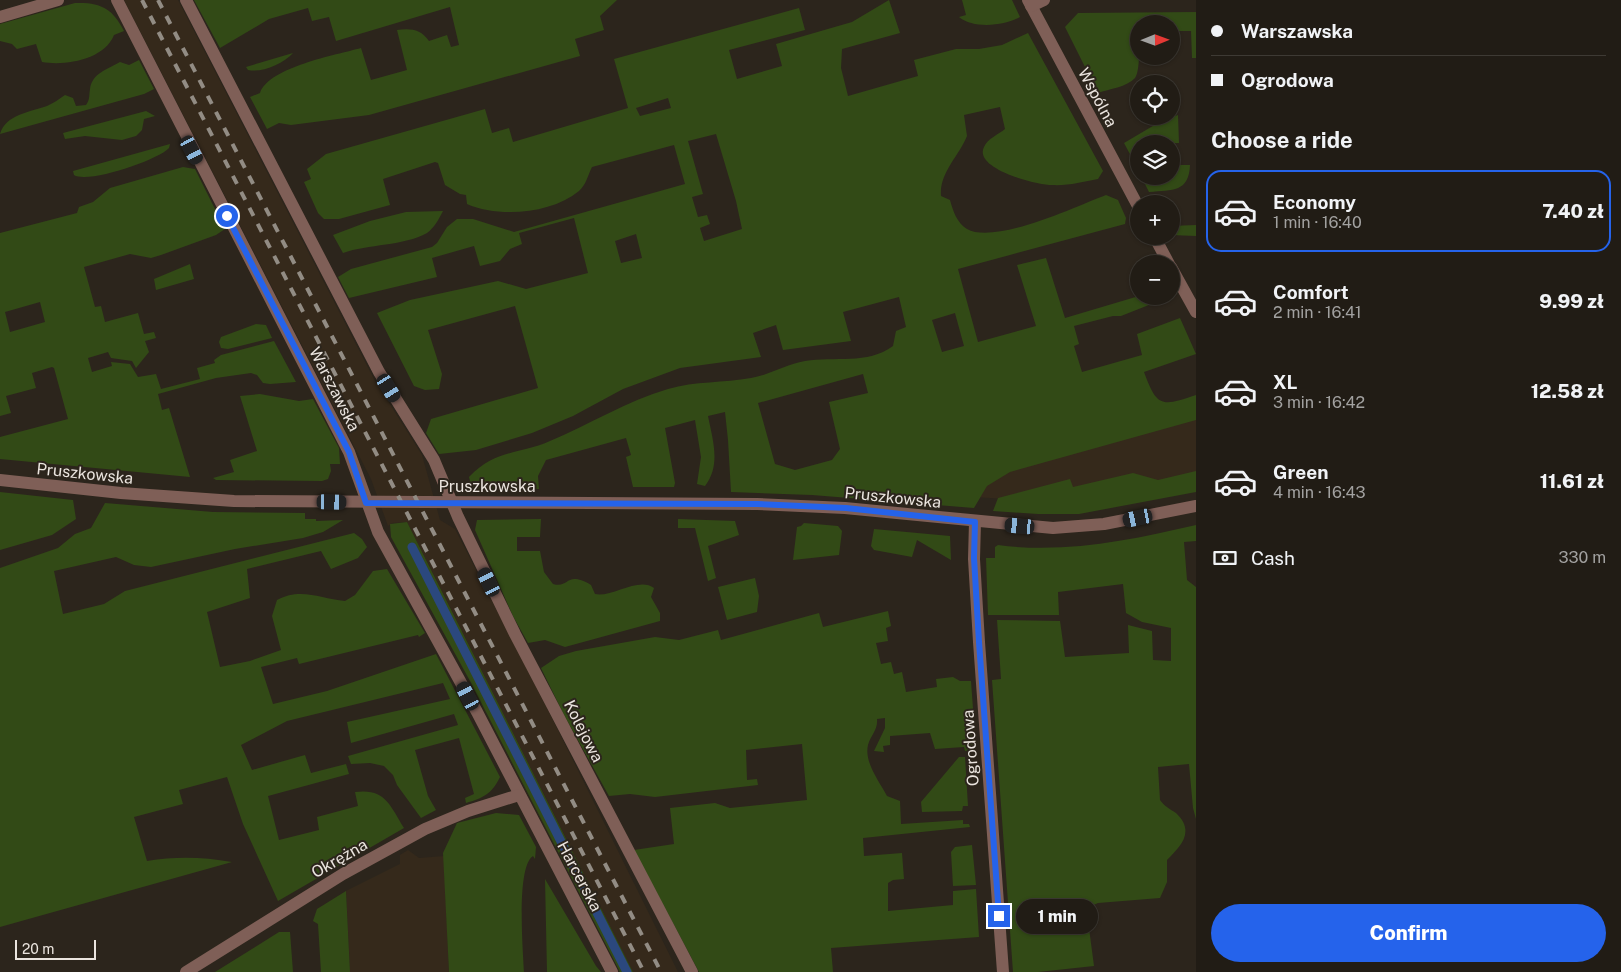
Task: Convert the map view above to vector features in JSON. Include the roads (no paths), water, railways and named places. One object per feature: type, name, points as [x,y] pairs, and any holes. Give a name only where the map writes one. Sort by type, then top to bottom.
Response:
[{"type":"street","points":[[0,17],[58,0]]},
{"type":"street","name":"Warszawska","points":[[117,0],[349,452],[366,503],[388,550],[457,674],[519,795]]},
{"type":"street","points":[[186,0],[378,372],[434,460],[452,503]]},
{"type":"street","points":[[1030,3],[1044,0]]},
{"type":"street","name":"Wspólna","points":[[1030,3],[1132,195]]},
{"type":"street","points":[[1180,283],[1196,312]]},
{"type":"street","name":"Pruszkowska","points":[[0,480],[191,499],[366,503],[757,504],[846,508],[1039,527],[1082,527],[1113,523],[1196,506]]},
{"type":"street","name":"Kolejowa","points":[[452,503],[515,634],[692,972]]},
{"type":"street","name":"Ogrodowa","points":[[975,522],[974,558],[978,633],[1003,972]]},
{"type":"street","name":"Okrężna","points":[[186,972],[342,874],[425,828],[468,811],[519,795]]},
{"type":"street","name":"Harcerska","points":[[519,795],[612,972]]},
{"type":"waterway","points":[[412,547],[627,972]]},
{"type":"railway","points":[[142,0],[644,972]]},
{"type":"railway","points":[[158,0],[661,972]]}]
